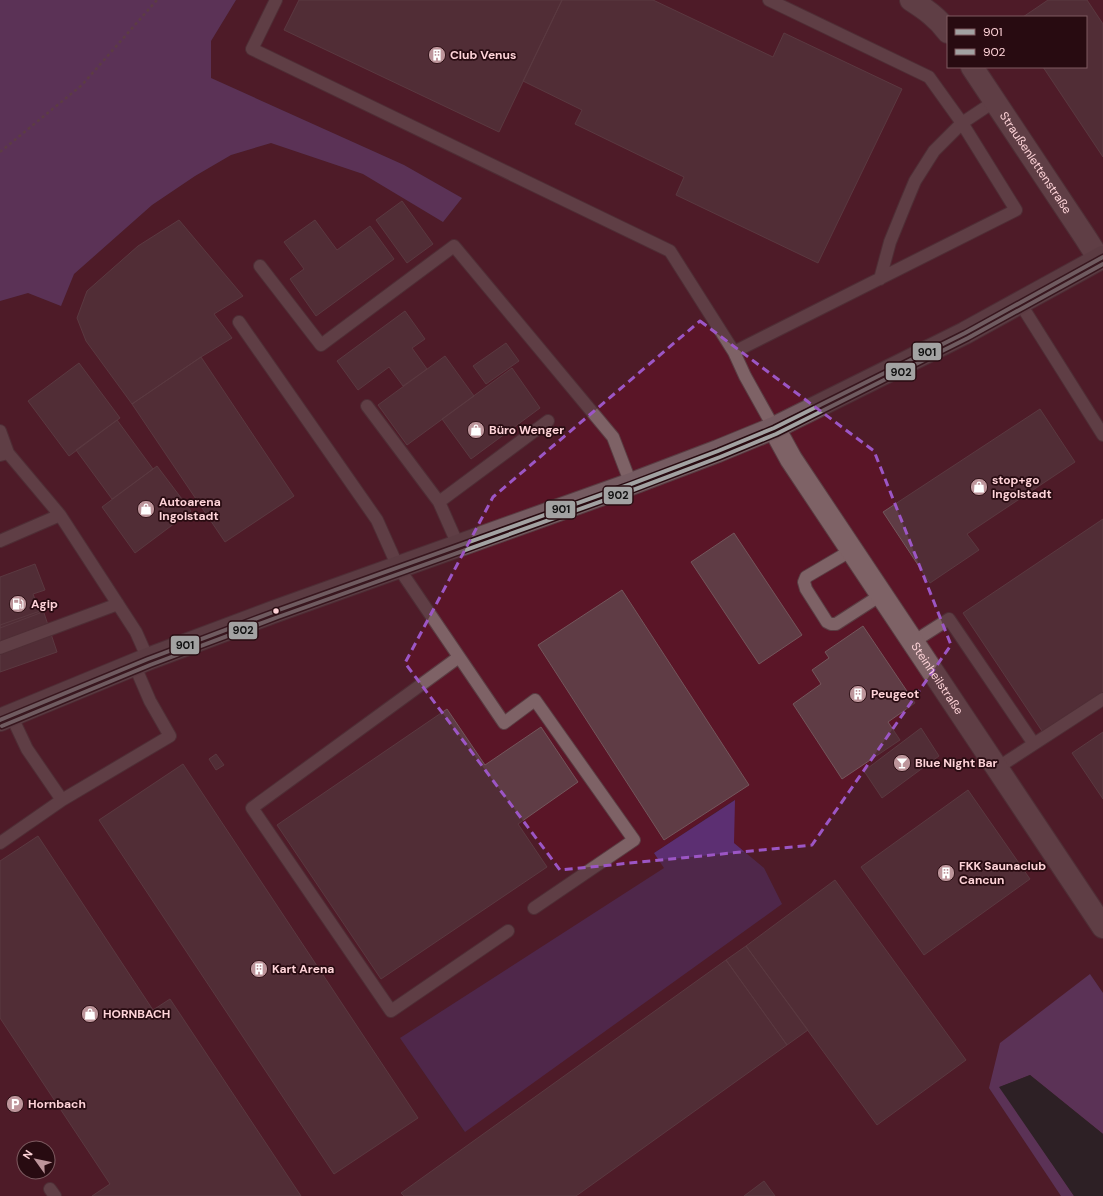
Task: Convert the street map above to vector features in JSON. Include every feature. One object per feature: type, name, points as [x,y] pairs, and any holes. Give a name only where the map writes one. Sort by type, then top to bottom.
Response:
[{"type":"main road","points":[[5,717],[141,661],[631,484],[774,428],[965,333],[1101,258]]},
{"type":"street","points":[[911,0],[930,13],[947,30]]},
{"type":"street","name":"Straußenlettenstraße","points":[[973,68],[1101,258]]},
{"type":"street","name":"Steinheilstraße","points":[[774,428],[791,459],[1103,927]]},
{"type":"lane","points":[[276,0],[252,49],[670,251],[734,352],[745,376],[774,428]]},
{"type":"lane","points":[[734,352],[1016,210],[962,123],[929,78],[769,0]]},
{"type":"lane","points":[[880,279],[890,242],[915,181],[934,151],[962,123],[995,101]]},
{"type":"lane","points":[[260,266],[321,345],[454,246],[613,437],[631,484]]},
{"type":"lane","points":[[1020,303],[1103,434]]},
{"type":"lane","points":[[239,322],[377,520],[398,567],[504,723],[536,700],[634,840],[534,908]]},
{"type":"lane","points":[[367,406],[439,502],[458,546]]},
{"type":"lane","points":[[439,502],[548,421]]},
{"type":"lane","points":[[0,431],[4,454],[60,515],[136,632],[150,701],[170,736],[62,800],[0,843]]},
{"type":"lane","points":[[0,541],[60,515]]},
{"type":"lane","points":[[852,550],[806,577],[804,582],[806,589],[827,622],[836,624],[882,595]]},
{"type":"lane","points":[[0,648],[118,604]]},
{"type":"lane","points":[[913,642],[949,619],[1034,744]]},
{"type":"lane","points":[[459,657],[252,808],[391,1011],[508,931]]},
{"type":"lane","points":[[997,768],[1103,699]]},
{"type":"lane","points":[[5,717],[62,800]]},
{"type":"path","points":[[0,152],[82,85],[157,0]]},
{"type":"highlighted area","points":[[700,321],[874,451],[951,645],[812,845],[560,870],[405,663],[493,497]]},
{"type":"shaded area","points":[[0,0],[236,0],[211,41],[211,78],[404,165],[462,198],[443,222],[363,174],[271,143],[231,155],[195,176],[152,205],[74,274],[61,306],[28,293],[0,301]]},
{"type":"shaded area","points":[[236,0],[1103,0],[1103,993],[1090,974],[989,1088],[1061,1196],[0,1196],[0,301],[28,293],[61,306],[74,274],[152,205],[195,176],[231,155],[271,143],[363,174],[443,222],[462,198],[404,165],[211,78],[211,41]],"holes":[[[734,800],[734,843],[764,868],[782,904],[464,1132],[400,1038],[665,868],[654,853]]]},
{"type":"shaded area","points":[[735,800],[734,843],[764,868],[782,904],[465,1132],[400,1038],[664,868],[654,853]]},
{"type":"shaded area","points":[[1090,974],[1103,993],[1103,1134],[1030,1075],[1000,1087],[1074,1196],[1061,1196],[989,1088],[1000,1043]]},
{"type":"shaded area","points":[[1030,1075],[1103,1134],[1103,1196],[1074,1196],[999,1087]]},
{"type":"building","name":"Club Venus","points":[[299,0],[562,0],[499,132],[284,30]]},
{"type":"building","points":[[562,0],[653,0],[773,57],[784,33],[902,89],[818,263],[676,195],[684,177],[575,124],[582,110],[523,81]]},
{"type":"building","points":[[1048,0],[1087,0],[1103,24],[1103,157],[1044,68],[1087,68],[1087,16],[1024,16]]},
{"type":"building","points":[[402,201],[433,244],[407,263],[376,220]]},
{"type":"building","points":[[179,220],[243,296],[214,314],[232,338],[201,357],[132,404],[86,341],[77,318],[87,291],[138,246]]},
{"type":"building","points":[[315,220],[337,250],[370,226],[394,259],[316,316],[290,279],[304,269],[284,242]]},
{"type":"building","points":[[405,311],[425,339],[412,348],[427,369],[403,386],[389,367],[358,390],[337,361]]},
{"type":"building","points":[[506,343],[519,361],[486,384],[473,366]]},
{"type":"building","points":[[445,356],[474,396],[407,445],[378,405]]},
{"type":"building","points":[[201,357],[294,496],[225,542],[132,404]]},
{"type":"building","points":[[79,363],[120,418],[69,456],[28,401]]},
{"type":"building","points":[[512,368],[540,408],[471,459],[442,419]]},
{"type":"building","name":"stop+go Ingolstadt","points":[[1040,409],[1075,462],[967,534],[979,550],[930,583],[883,512]]},
{"type":"building","points":[[117,420],[153,469],[112,499],[76,450]]},
{"type":"building","name":"Autoarena Ingolstadt","points":[[157,466],[191,511],[135,553],[102,507]]},
{"type":"building","points":[[1103,519],[1103,694],[1044,734],[963,613]]},
{"type":"building","points":[[734,533],[802,635],[759,664],[691,562]]},
{"type":"building","name":"Agip","points":[[35,564],[45,590],[33,594],[40,613],[0,628],[0,577]]},
{"type":"building","points":[[622,590],[749,785],[664,840],[538,645]]},
{"type":"building","points":[[43,610],[57,652],[0,672],[0,625]]},
{"type":"building","name":"Peugeot","points":[[863,626],[915,703],[888,722],[900,740],[842,779],[793,704],[821,684],[812,670],[829,658],[825,652]]},
{"type":"building","points":[[447,709],[485,765],[541,727],[578,782],[518,824],[547,867],[381,979],[277,825]]},
{"type":"building","name":"Blue Night Bar","points":[[921,728],[939,756],[882,798],[864,771]]},
{"type":"building","points":[[1103,732],[1103,799],[1072,753]]},
{"type":"building","points":[[216,754],[224,765],[216,770],[209,759]]},
{"type":"building","name":"Kart Arena","points":[[183,764],[418,1118],[334,1174],[99,820]]},
{"type":"building","name":"FKK Saunaclub Cancun","points":[[968,790],[1030,879],[924,955],[861,867]]},
{"type":"building","name":"HORNBACH","points":[[38,836],[153,1010],[170,999],[301,1196],[92,1196],[110,1184],[0,1018],[0,861]]},
{"type":"building","points":[[835,880],[966,1060],[877,1125],[746,946]]},
{"type":"building","points":[[746,946],[808,1030],[787,1045],[726,960]]},
{"type":"building","points":[[726,960],[787,1045],[576,1196],[404,1196],[401,1193]]},
{"type":"building","points":[[764,1181],[775,1196],[744,1196]]},
{"type":"transit line","name":"901","points":[[0,720],[148,659],[276,611],[631,484],[774,428],[965,333],[1103,257]]},
{"type":"transit line","name":"902","points":[[2,726],[150,665],[278,617],[633,490],[776,434],[968,338],[1103,264]]},
{"type":"place","name":"Club Venus","points":[[437,55]]},
{"type":"place","name":"Büro Wenger","points":[[476,430]]},
{"type":"place","name":"stop+go Ingolstadt","points":[[979,487]]},
{"type":"place","name":"Autoarena Ingolstadt","points":[[146,509]]},
{"type":"place","name":"Agip","points":[[18,604]]},
{"type":"place","name":"Peugeot","points":[[858,694]]},
{"type":"place","name":"Blue Night Bar","points":[[902,763]]},
{"type":"place","name":"FKK Saunaclub Cancun","points":[[946,873]]},
{"type":"place","name":"Kart Arena","points":[[259,969]]},
{"type":"place","name":"HORNBACH","points":[[90,1014]]},
{"type":"place","name":"Hornbach","points":[[15,1104]]}]
